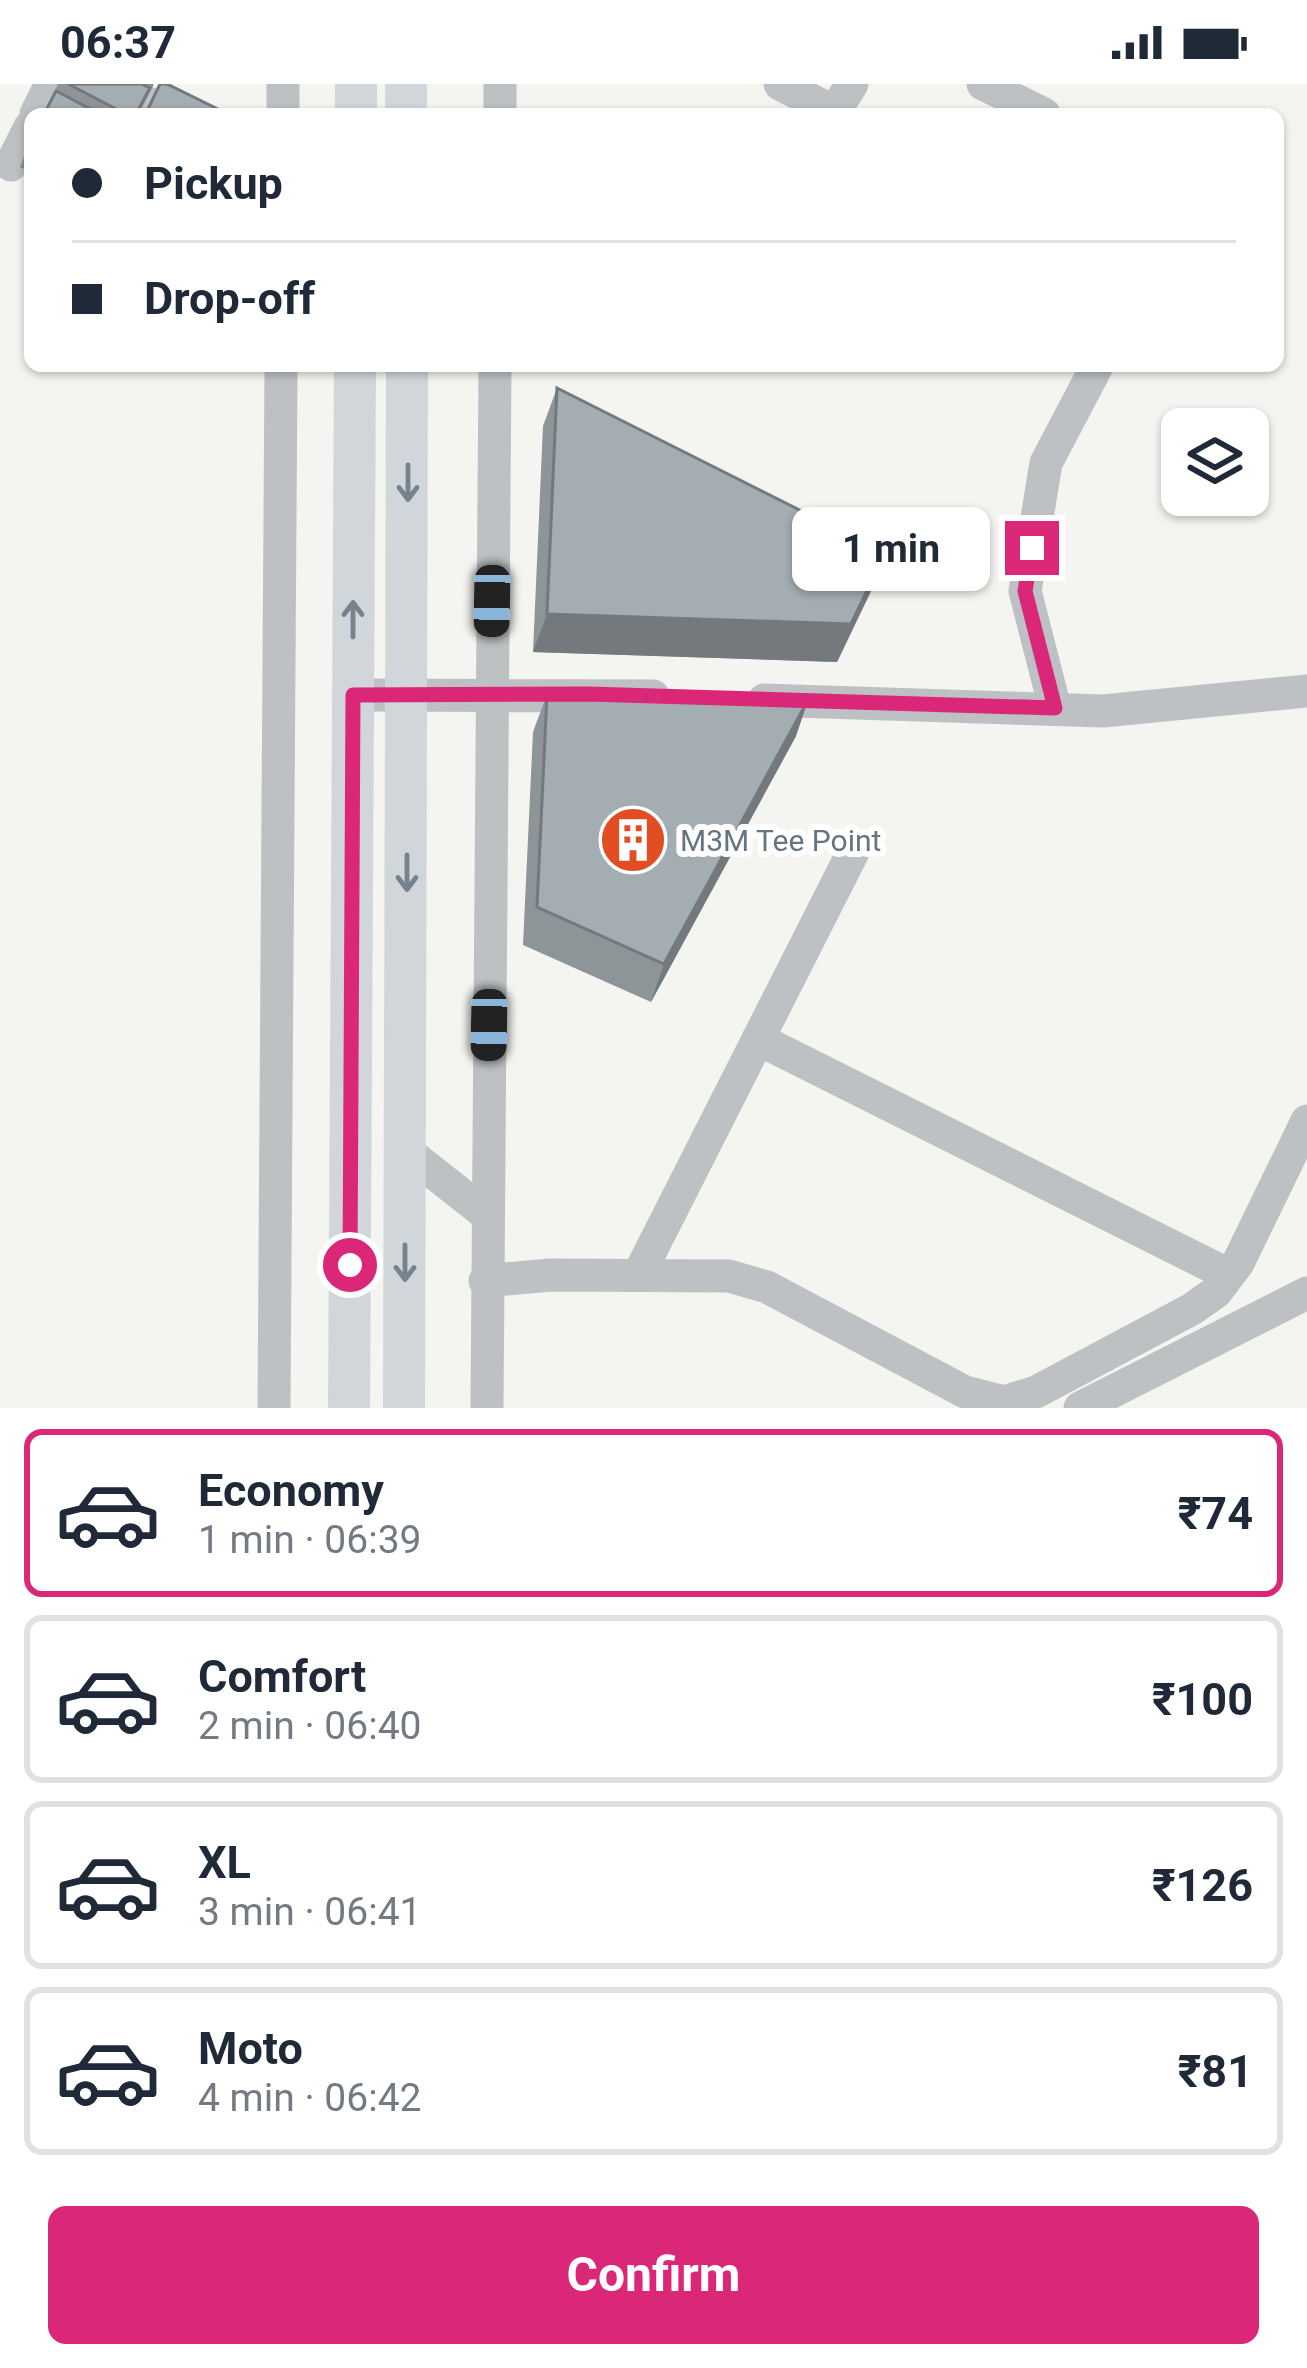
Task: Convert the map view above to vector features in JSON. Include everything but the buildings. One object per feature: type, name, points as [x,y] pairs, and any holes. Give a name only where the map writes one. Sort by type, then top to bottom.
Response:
[{"type":"main road","points":[[349,1408],[355,372]]},
{"type":"main road","points":[[404,1408],[407,372]]},
{"type":"street","points":[[109,84],[149,100]]},
{"type":"street","points":[[780,84],[841,103]]},
{"type":"street","points":[[983,84],[1032,108]]},
{"type":"street","points":[[274,1408],[281,372]]},
{"type":"street","points":[[487,1408],[495,372]]},
{"type":"street","points":[[1055,708],[1025,591],[1046,463],[1094,372]]},
{"type":"street","points":[[728,698],[1121,709],[1307,691]]},
{"type":"street","points":[[353,695],[682,697]]},
{"type":"street","points":[[638,1274],[853,852]]},
{"type":"street","points":[[758,1039],[1229,1275]]},
{"type":"street","points":[[485,1281],[550,1275],[729,1276],[767,1288],[965,1392],[1004,1402],[1036,1392],[1192,1310],[1216,1292],[1307,1120]]},
{"type":"street","points":[[405,1150],[486,1214]]},
{"type":"street","points":[[1080,1408],[1307,1293]]},
{"type":"place","name":"M3M Tee Point","points":[[633,840]]},
{"type":"route","points":[[350,1265],[353,695],[588,694],[1055,708],[1025,591],[1032,548]]}]
